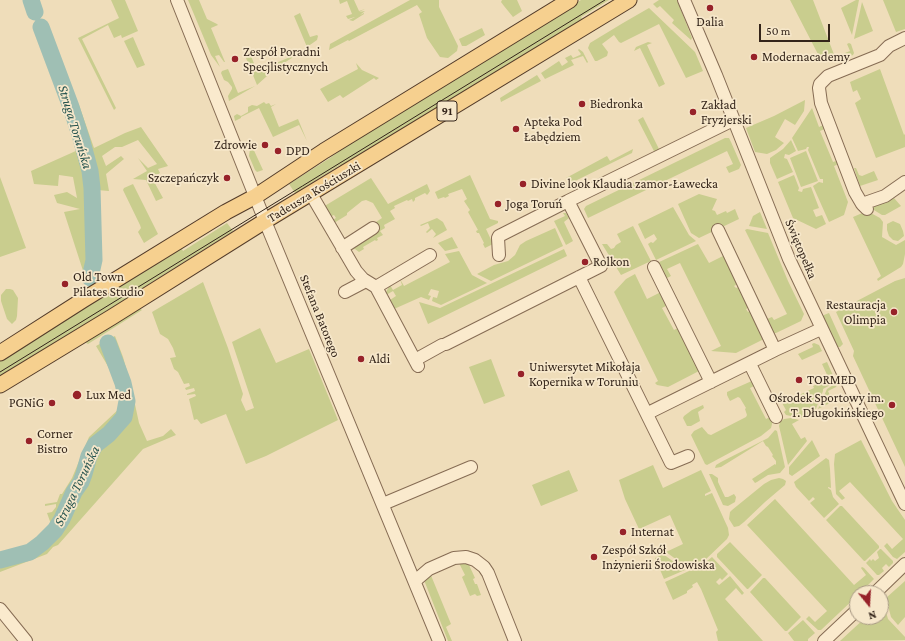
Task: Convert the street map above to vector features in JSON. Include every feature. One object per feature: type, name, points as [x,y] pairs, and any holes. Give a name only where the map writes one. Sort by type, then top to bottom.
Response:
[{"type":"main road","name":"Tadeusza Kościuszki","points":[[0,353],[120,277],[226,212],[256,196],[324,151],[570,0]]},
{"type":"main road","name":"Tadeusza Kościuszki","points":[[0,385],[265,221],[629,0]]},
{"type":"street","name":"Stefana Batorego","points":[[177,0],[265,221],[439,641]]},
{"type":"street","name":"Świętopełka","points":[[684,0],[716,75],[789,259],[905,504]]},
{"type":"street","points":[[905,38],[889,46],[880,55],[828,76],[820,84],[819,88],[821,103],[855,192],[864,207],[885,196],[905,182]]},
{"type":"street","points":[[499,255],[498,238],[502,234],[733,120]]},
{"type":"street","points":[[311,194],[356,271],[371,284],[417,363],[444,345],[601,266],[568,201]]},
{"type":"street","points":[[342,248],[373,228]]},
{"type":"street","points":[[718,230],[776,350]]},
{"type":"street","points":[[345,292],[371,284],[430,255]]},
{"type":"street","points":[[654,267],[711,382]]},
{"type":"street","points":[[579,277],[672,463],[688,456]]},
{"type":"street","points":[[648,413],[822,328]]},
{"type":"street","points":[[750,364],[776,417]]},
{"type":"street","points":[[383,504],[471,467]]},
{"type":"street","points":[[415,580],[429,569],[454,558],[466,557],[475,560],[484,567],[488,573],[515,641]]},
{"type":"street","points":[[883,585],[905,564]]},
{"type":"street","points":[[0,609],[26,641]]},
{"type":"street","points":[[824,641],[849,618]]},
{"type":"green space","points":[[111,0],[125,0],[138,31],[122,38],[121,35],[114,38],[108,25],[82,39],[116,108],[114,110],[78,38],[119,18]]},
{"type":"green space","points":[[188,0],[199,0],[207,19],[218,25],[211,28],[225,62],[219,55],[215,56],[220,67],[211,55]]},
{"type":"green space","points":[[339,0],[354,0],[359,11],[365,9],[359,12],[365,11],[360,15],[364,14],[353,21],[349,20],[355,17],[348,19],[346,16],[352,14],[347,1],[340,4]]},
{"type":"green space","points":[[410,0],[439,0],[439,7],[458,46],[457,51],[448,58],[440,57],[427,38],[419,14],[422,12],[417,5],[329,50],[330,44]]},
{"type":"green space","points":[[502,0],[517,0],[522,11],[513,17],[501,2]]},
{"type":"green space","points":[[581,0],[609,0],[581,17],[584,21],[343,169],[340,165],[295,193],[289,184],[330,158],[353,141]]},
{"type":"green space","points":[[659,0],[677,0],[692,38],[691,40],[672,23],[674,20],[660,6],[657,8],[653,4]]},
{"type":"green space","points":[[790,0],[813,0],[835,57],[850,51],[847,44],[849,43],[851,44],[854,53],[853,55],[839,61],[821,60]]},
{"type":"green space","points":[[856,0],[859,0],[852,35],[841,8]]},
{"type":"green space","points":[[883,0],[905,0],[905,29],[896,32]]},
{"type":"green space","points":[[862,2],[873,31],[854,39]]},
{"type":"green space","points":[[649,8],[695,52],[703,71],[686,78],[659,24],[621,43],[614,35],[602,44],[608,52],[607,56],[595,61],[588,48],[590,43]]},
{"type":"green space","points":[[300,13],[310,37],[318,36],[317,40],[307,47],[294,16]]},
{"type":"green space","points":[[482,28],[485,35],[466,46],[462,46],[459,39]]},
{"type":"green space","points":[[133,37],[145,65],[137,68],[124,41]]},
{"type":"green space","points":[[648,42],[652,43],[647,45],[665,84],[659,87],[640,48],[634,51],[636,47]]},
{"type":"green space","points":[[579,49],[583,52],[588,62],[587,63],[583,56],[571,60],[574,65],[545,79],[541,73],[559,61],[562,66],[568,62],[565,58],[571,55],[573,58],[580,55]]},
{"type":"green space","points":[[249,51],[257,71],[295,56],[276,68],[257,85],[244,53]]},
{"type":"green space","points":[[356,63],[362,70],[379,78],[376,80],[374,78],[343,98],[340,95],[328,102],[320,89],[358,69]]},
{"type":"green space","points":[[228,69],[238,93],[255,86],[229,101],[228,96],[232,87],[224,80],[221,73],[222,71]]},
{"type":"green space","points":[[880,69],[904,135],[905,134],[905,147],[876,158],[855,103],[861,99],[857,90],[853,92],[850,82]]},
{"type":"green space","points":[[537,75],[541,81],[501,102],[500,98]]},
{"type":"green space","points":[[805,100],[804,111],[795,125],[785,119],[775,137],[784,143],[776,150],[767,154],[755,152],[746,128]]},
{"type":"green space","points":[[264,102],[266,104],[269,103],[271,106],[276,104],[271,107],[279,127],[298,119],[307,141],[299,125],[273,137],[259,108],[235,121],[234,116],[237,114],[241,116],[248,112],[248,107],[252,105],[257,106]]},
{"type":"green space","points":[[79,105],[94,148],[141,127],[168,166],[158,169],[160,173],[152,178],[163,198],[156,201],[146,180],[133,179],[147,171],[138,158],[148,168],[157,164],[138,140],[122,147],[115,147],[102,156],[106,166],[121,156],[124,159],[106,174],[109,191],[97,190],[100,264],[86,280],[64,212],[80,209],[57,203],[54,195],[67,192],[77,198],[73,177],[59,175],[58,186],[34,184],[31,171],[87,146],[75,107]]},
{"type":"green space","points":[[812,108],[819,127],[826,124],[827,128],[820,131],[833,162],[839,160],[841,163],[834,166],[848,202],[844,215],[829,222],[813,186],[819,182],[823,183],[823,179],[820,179],[808,150],[809,147],[798,151],[792,138]]},
{"type":"green space","points":[[643,117],[660,151],[655,153],[638,120]]},
{"type":"green space","points":[[725,138],[729,138],[731,142],[741,165],[739,169],[729,173],[726,167],[733,164],[727,151],[588,218],[584,209],[586,206]]},
{"type":"green space","points":[[791,140],[796,151],[789,155],[785,154],[784,158],[787,159],[793,172],[777,179],[770,163],[770,158],[783,149]]},
{"type":"green space","points":[[251,144],[263,170],[257,172],[249,156],[250,149],[248,145]]},
{"type":"green space","points":[[633,149],[632,153],[571,183],[566,178],[607,156],[610,161]]},
{"type":"green space","points":[[806,151],[818,181],[801,187],[790,158]]},
{"type":"green space","points":[[854,168],[856,168],[859,175],[862,176],[874,171],[878,180],[860,186]]},
{"type":"green space","points":[[470,175],[490,219],[498,221],[498,223],[486,229],[493,244],[485,248],[479,233],[476,231],[478,230],[468,212],[470,210],[464,201],[467,199],[462,189],[448,194],[449,196],[445,198],[438,199],[435,192]]},
{"type":"green space","points":[[794,175],[799,188],[798,191],[802,192],[803,189],[811,187],[819,208],[813,210],[816,217],[822,215],[826,224],[816,229],[793,218],[778,182]]},
{"type":"green space","points":[[0,177],[26,248],[0,257]]},
{"type":"green space","points":[[371,178],[388,204],[427,184],[430,191],[427,195],[425,193],[415,198],[413,202],[412,199],[407,200],[394,206],[395,208],[390,211],[395,219],[384,225],[385,228],[380,231],[383,235],[377,238],[378,240],[375,240],[363,247],[364,249],[359,252],[355,249],[348,250],[379,228],[376,222],[382,218],[373,203],[366,200],[362,201],[347,213],[347,215],[334,223],[331,221],[336,218],[334,215],[329,217],[323,207]]},
{"type":"green space","points":[[133,184],[158,234],[144,243],[138,232],[141,228],[140,225],[123,190],[124,188]]},
{"type":"green space","points":[[699,194],[717,199],[712,210],[715,211],[717,215],[726,211],[727,213],[735,209],[739,219],[699,238],[691,233],[678,204]]},
{"type":"green space","points":[[894,198],[901,206],[885,215],[882,215],[869,207]]},
{"type":"green space","points":[[673,207],[689,235],[696,241],[656,260],[648,244],[651,242],[653,243],[657,239],[654,234],[645,239],[638,224]]},
{"type":"green space","points":[[867,211],[880,218],[883,222],[882,237],[896,245],[905,240],[903,264],[901,267],[878,281],[877,279],[881,276],[853,217]]},
{"type":"green space","points":[[760,212],[767,229],[749,226],[753,216]]},
{"type":"green space","points":[[563,213],[566,213],[569,218],[564,222],[573,241],[566,245],[554,221],[565,216]]},
{"type":"green space","points":[[437,218],[443,222],[447,230],[433,238],[436,234],[432,229],[427,233],[426,232],[430,228],[428,223],[421,226],[420,225]]},
{"type":"green space","points":[[893,221],[900,224],[903,231],[904,236],[898,241],[893,240],[889,236],[887,230],[887,224]]},
{"type":"green space","points":[[227,223],[233,231],[141,289],[109,313],[0,379],[0,359],[180,246],[183,251]]},
{"type":"green space","points":[[633,226],[651,261],[621,275],[602,244],[607,244],[611,249],[614,248],[621,242],[617,234]]},
{"type":"green space","points":[[555,228],[563,246],[491,281],[477,274],[494,265],[508,261],[515,255],[520,245]]},
{"type":"green space","points":[[747,229],[768,233],[788,281],[804,314],[801,321],[776,333],[772,333],[767,319],[772,317],[774,320],[787,314],[745,230]]},
{"type":"green space","points":[[452,237],[458,248],[445,251],[438,243]]},
{"type":"green space","points":[[698,244],[709,263],[723,256],[726,258],[739,283],[734,286],[736,288],[741,286],[751,306],[746,309],[748,312],[752,309],[764,339],[736,353],[711,351],[721,346],[680,263],[667,269],[671,276],[665,279],[657,263]]},
{"type":"green space","points":[[564,249],[567,256],[428,324],[419,302],[440,308]]},
{"type":"green space","points":[[459,251],[472,275],[487,283],[441,305],[432,301],[433,297],[437,298],[439,291],[431,289],[428,295],[431,296],[429,300],[421,297],[394,309],[390,300],[396,296],[393,291],[386,295],[390,285],[393,290],[402,285],[400,279],[404,286],[450,262],[445,254]]},
{"type":"green space","points":[[635,274],[647,299],[661,292],[668,305],[662,308],[674,330],[680,327],[700,368],[699,371],[668,387],[657,385],[655,383],[658,381],[614,292],[626,279]]},
{"type":"green space","name":"Ośrodek Sportowy im. T. Długokińskiego","points":[[905,278],[905,467],[853,356],[854,351],[836,312],[895,281]]},
{"type":"green space","points":[[203,282],[228,348],[243,394],[241,400],[246,411],[254,408],[232,342],[260,328],[276,363],[309,349],[338,420],[266,456],[246,464],[226,414],[201,424],[197,419],[194,420],[189,399],[196,396],[195,394],[187,394],[195,391],[194,388],[186,390],[185,388],[190,386],[189,383],[184,384],[178,372],[174,369],[170,358],[176,357],[173,348],[168,339],[160,334],[152,312]]},
{"type":"green space","points":[[6,289],[13,290],[18,298],[17,316],[16,320],[12,324],[7,319],[1,301],[1,295]]},
{"type":"green space","points":[[139,308],[142,310],[88,344],[83,341]]},
{"type":"green space","points":[[829,313],[843,344],[840,347],[837,347],[822,317]]},
{"type":"green space","points":[[115,336],[123,357],[131,386],[139,423],[147,441],[163,436],[171,429],[176,435],[143,449],[58,545],[53,547],[47,554],[0,572],[0,556],[10,551],[28,550],[46,536],[52,527],[47,513],[52,512],[56,507],[56,504],[45,506],[45,504],[57,502],[60,494],[62,494],[72,478],[89,437],[122,406],[119,385],[96,346]]},
{"type":"green space","points":[[814,343],[819,345],[822,351],[802,360],[798,354],[813,347],[812,344]]},
{"type":"green space","points":[[491,359],[505,396],[484,404],[469,367]]},
{"type":"green space","points":[[827,362],[835,380],[834,383],[823,389],[815,411],[801,418],[786,415],[784,412],[786,410],[782,403],[829,379],[822,364]]},
{"type":"green space","points":[[754,380],[756,385],[750,388],[766,419],[772,416],[773,420],[771,428],[761,436],[707,465],[705,464],[691,435],[694,431],[702,427],[708,434],[711,435],[746,417],[746,408],[740,398],[738,397],[730,401],[727,392]]},
{"type":"green space","points":[[835,384],[837,385],[836,387],[828,391],[831,398],[840,394],[842,394],[842,397],[818,409],[827,389]]},
{"type":"green space","points":[[703,405],[704,408],[698,412],[700,421],[691,426],[687,426],[683,418],[684,416]]},
{"type":"green space","points":[[791,418],[799,420],[792,424],[801,439],[805,437],[807,441],[788,465],[779,426],[780,422],[784,419]]},
{"type":"green space","points":[[775,430],[777,431],[785,467],[780,473],[768,475],[755,483],[752,479],[775,464],[776,465],[776,461],[772,456],[773,455],[763,441],[721,467],[715,468],[716,465],[721,462],[768,438]]},
{"type":"green space","points":[[812,440],[820,456],[792,476],[789,474],[789,467]]},
{"type":"green space","points":[[861,440],[892,501],[905,520],[905,552],[897,559],[893,557],[884,546],[887,543],[892,549],[903,539],[850,482],[839,491],[845,498],[842,500],[836,494],[834,464],[835,454]]},
{"type":"green space","points":[[826,458],[829,460],[830,469],[831,488],[828,488],[831,490],[833,497],[839,504],[824,518],[810,503],[815,499],[813,497],[809,501],[796,487],[794,482]]},
{"type":"green space","points":[[653,465],[663,488],[701,470],[711,491],[705,494],[705,496],[712,493],[728,528],[729,535],[727,539],[704,561],[693,567],[688,568],[666,552],[683,544],[670,515],[639,529],[625,499],[619,480]]},
{"type":"green space","points":[[569,470],[578,491],[541,506],[532,485]]},
{"type":"green space","points":[[709,474],[712,474],[718,478],[718,482],[725,497],[734,494],[736,497],[735,502],[728,506],[723,505]]},
{"type":"green space","points":[[779,478],[786,481],[785,485],[744,522],[739,526],[734,527],[729,519],[730,512],[764,484]]},
{"type":"green space","points":[[775,499],[854,585],[849,585],[849,604],[821,630],[818,630],[806,619],[809,616],[815,622],[827,611],[747,525]]},
{"type":"green space","points":[[840,506],[842,506],[879,546],[879,548],[865,561],[826,520]]},
{"type":"green space","points":[[730,542],[762,575],[748,589],[717,557],[717,554]]},
{"type":"green space","points":[[880,549],[893,561],[893,563],[889,567],[886,564],[882,568],[884,571],[877,575],[866,563],[870,559],[871,561],[873,559],[875,561],[879,558],[877,552]]},
{"type":"green space","points":[[663,554],[685,570],[664,579],[655,558]]},
{"type":"green space","points":[[712,557],[728,574],[722,580],[720,578],[716,582],[719,585],[730,576],[744,593],[742,595],[736,588],[725,599],[763,641],[718,641],[716,632],[718,630],[697,582],[692,585],[693,587],[687,591],[687,593],[673,600],[665,582],[689,571],[696,570]]},
{"type":"green space","points":[[462,559],[469,565],[475,578],[473,579],[475,584],[477,584],[481,595],[477,596],[475,594],[470,596],[462,577],[465,575],[459,563],[453,566],[452,564],[430,573]]},
{"type":"green space","points":[[862,567],[874,579],[868,585],[854,585],[866,575],[861,568]]},
{"type":"green space","points":[[430,573],[451,624],[446,627],[452,641],[448,641],[424,580]]},
{"type":"green space","points":[[763,578],[765,578],[801,617],[787,631],[785,631],[750,592]]},
{"type":"green space","points":[[905,581],[905,617],[898,625],[891,617],[889,609],[889,595]]},
{"type":"green space","points":[[803,620],[815,633],[808,639],[808,641],[794,641],[788,633]]},
{"type":"green space","points":[[889,620],[905,637],[905,640],[840,641],[857,625],[889,625]]},
{"type":"waterway","name":"Struga Toruńska","points":[[31,0],[35,12]]},
{"type":"waterway","name":"Struga Toruńska","points":[[41,27],[71,107],[90,171],[92,188],[94,260],[90,278]]},
{"type":"waterway","name":"Struga Toruńska","points":[[0,560],[30,552],[55,530],[62,519],[74,492],[81,482],[89,456],[95,445],[109,434],[124,417],[127,401],[123,383],[108,343]]},
{"type":"tram line","points":[[0,372],[605,0]]},
{"type":"place","name":"Dalia","points":[[710,8]]},
{"type":"place","name":"Modernacademy","points":[[754,57]]},
{"type":"place","name":"Zespół Poradni Specjlistycznych","points":[[235,59]]},
{"type":"place","name":"Biedronka","points":[[582,104]]},
{"type":"place","name":"Zakład Fryzjerski","points":[[693,112]]},
{"type":"place","name":"Apteka Pod Łabędziem","points":[[516,129]]},
{"type":"place","name":"Zdrowie","points":[[265,145]]},
{"type":"place","name":"DPD","points":[[278,151]]},
{"type":"place","name":"Szczepańczyk","points":[[227,178]]},
{"type":"place","name":"Divine look Klaudia zamor-Ławecka","points":[[523,184]]},
{"type":"place","name":"Joga Toruń","points":[[498,204]]},
{"type":"place","name":"Rolkon","points":[[585,262]]},
{"type":"place","name":"Old Town Pilates Studio","points":[[65,284]]},
{"type":"place","name":"Restauracja Olimpia","points":[[894,312]]},
{"type":"place","name":"Aldi","points":[[361,359]]},
{"type":"place","name":"Uniwersytet Mikołaja Kopernika w Toruniu","points":[[521,374]]},
{"type":"place","name":"TORMED","points":[[799,380]]},
{"type":"place","name":"Lux Med","points":[[77,395]]},
{"type":"place","name":"PGNiG","points":[[52,403]]},
{"type":"place","name":"Ośrodek Sportowy im. T. Długokińskiego","points":[[892,405]]},
{"type":"place","name":"Corner Bistro","points":[[29,441]]},
{"type":"place","name":"Internat","points":[[623,532]]},
{"type":"place","name":"Zespół Szkół Inżynierii Środowiska","points":[[594,557]]}]
